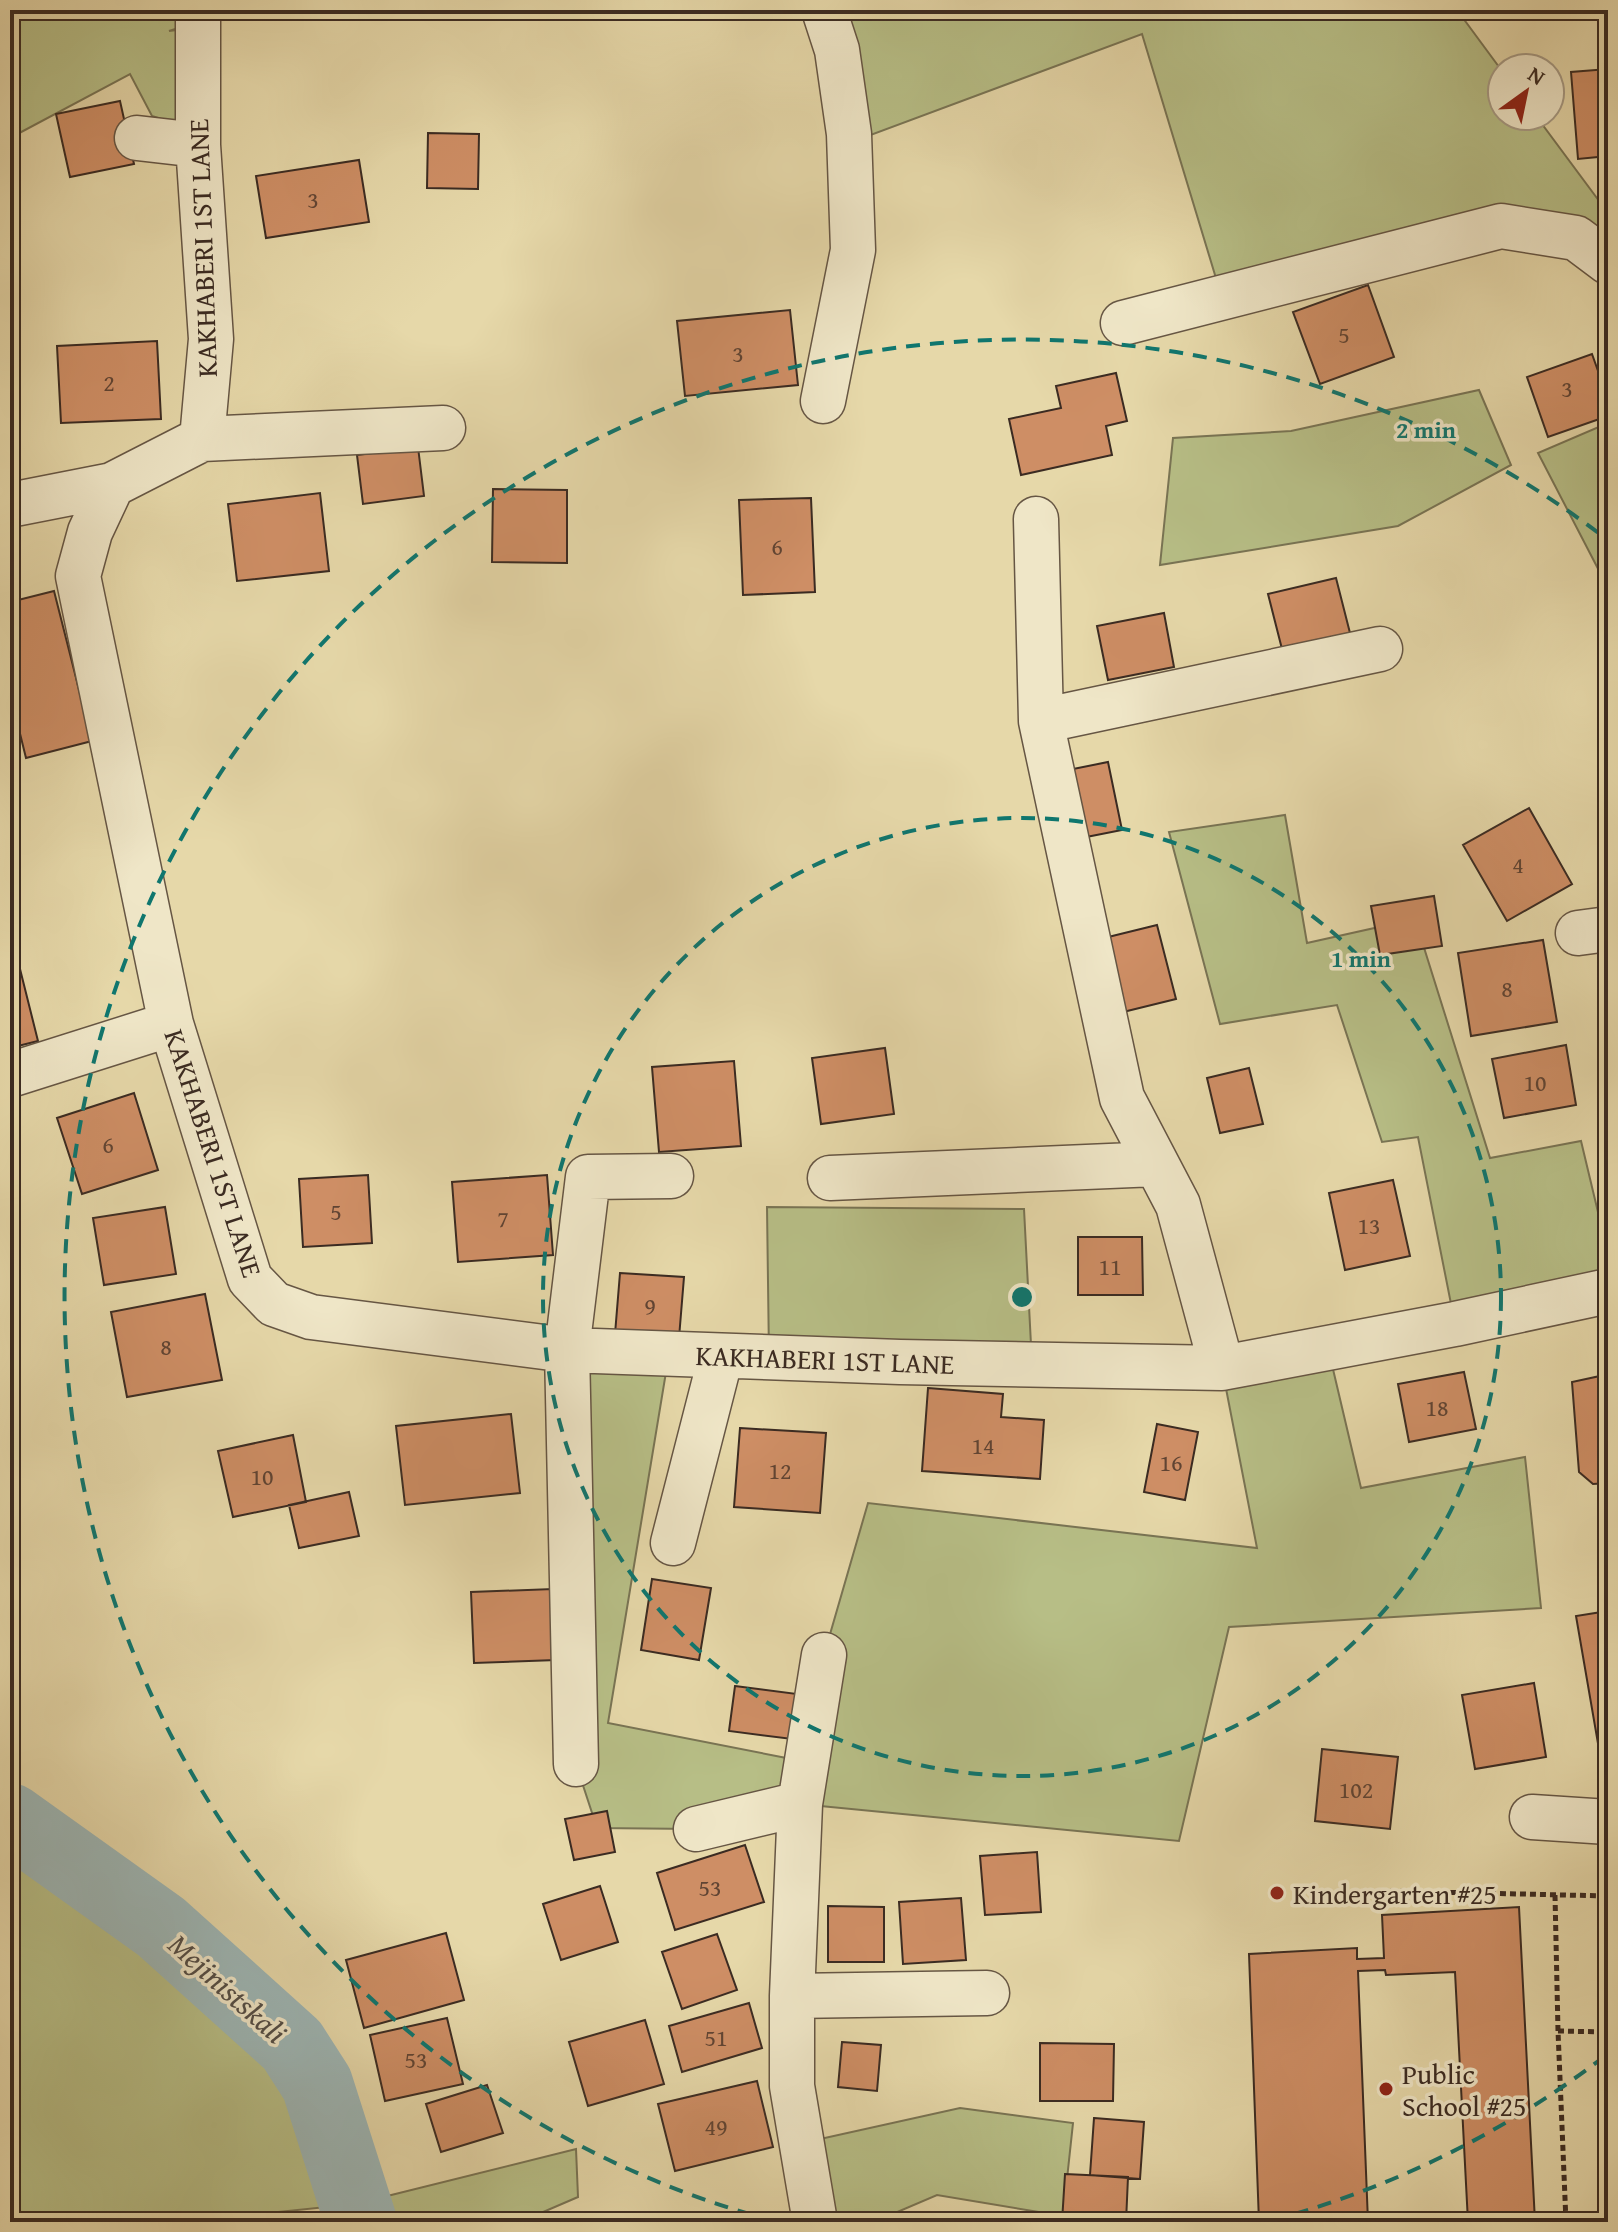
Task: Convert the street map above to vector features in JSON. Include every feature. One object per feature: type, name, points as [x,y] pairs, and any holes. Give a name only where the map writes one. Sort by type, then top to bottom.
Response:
[{"type":"street","name":"KAKHABERI 1ST LANE","points":[[198,10],[198,145],[211,339],[202,439]]},
{"type":"street","points":[[823,401],[853,250],[849,134],[837,50],[824,10]]},
{"type":"street","points":[[137,138],[198,145]]},
{"type":"street","points":[[1123,323],[1501,226],[1576,238],[1608,262]]},
{"type":"street","points":[[10,505],[112,485],[202,439],[443,428]]},
{"type":"street","name":"KAKHABERI 1ST LANE","points":[[112,485],[90,532],[78,576],[171,1024],[250,1279],[274,1304],[311,1317],[567,1350],[1222,1368],[1455,1324],[1608,1291]]},
{"type":"street","points":[[1036,519],[1041,721],[1122,1098],[1178,1205],[1222,1368]]},
{"type":"street","points":[[1041,721],[1380,649]]},
{"type":"street","points":[[10,1075],[171,1024]]},
{"type":"street","points":[[830,1178],[1156,1164]]},
{"type":"street","points":[[576,1764],[567,1350],[588,1177],[671,1176]]},
{"type":"street","points":[[673,1543],[721,1356]]},
{"type":"street","points":[[815,2222],[792,2086],[792,1996],[800,1804],[824,1655]]},
{"type":"street","points":[[696,1829],[800,1804]]},
{"type":"street","points":[[1532,1817],[1608,1822]]},
{"type":"street","points":[[792,1996],[987,1993]]},
{"type":"path","points":[[1390,1891],[1608,1896]]},
{"type":"path","points":[[1555,1895],[1566,2222]]},
{"type":"path","points":[[1558,2031],[1608,2032]]},
{"type":"green space","points":[[10,10],[184,10],[185,26],[169,31],[185,29],[196,130],[152,116],[130,74],[10,138]]},
{"type":"green space","points":[[835,10],[1457,10],[1488,52],[1486,132],[1548,132],[1608,213],[1608,262],[1501,226],[1222,298],[1142,34],[868,136]]},
{"type":"green space","points":[[1479,390],[1511,465],[1398,526],[1160,565],[1173,438],[1291,431]]},
{"type":"green space","points":[[1608,423],[1608,588],[1538,453]]},
{"type":"green space","points":[[1285,815],[1307,943],[1415,919],[1490,1158],[1581,1141],[1608,1254],[1608,1291],[1455,1324],[1418,1137],[1382,1142],[1337,1005],[1220,1024],[1169,832]]},
{"type":"green space","points":[[767,1207],[1024,1209],[1032,1364],[769,1357]]},
{"type":"green space","points":[[1328,1348],[1361,1488],[1525,1457],[1541,1608],[1229,1627],[1179,1841],[800,1804],[696,1829],[597,1828],[576,1764],[567,1350],[669,1354],[608,1723],[807,1762],[824,1655],[868,1503],[1257,1548],[1222,1368]]},
{"type":"green space","points":[[10,1819],[161,1927],[292,2045],[317,2084],[355,2204],[182,2222],[10,2222]]},
{"type":"green space","points":[[960,2108],[1073,2123],[1063,2216],[937,2195],[874,2222],[815,2222],[802,2143]]},
{"type":"green space","points":[[576,2149],[578,2197],[520,2222],[361,2222],[355,2204]]},
{"type":"building","points":[[1608,69],[1608,156],[1578,159],[1571,72]]},
{"type":"building","points":[[120,101],[134,164],[70,177],[56,114]]},
{"type":"building","points":[[428,133],[479,134],[478,189],[427,188]]},
{"type":"building","points":[[359,160],[369,222],[266,238],[256,176]]},
{"type":"building","points":[[1368,285],[1394,357],[1320,384],[1293,312]]},
{"type":"building","points":[[790,310],[798,385],[685,396],[677,321]]},
{"type":"building","points":[[157,341],[161,419],[61,423],[57,346]]},
{"type":"building","points":[[1592,354],[1608,399],[1608,416],[1548,437],[1527,377]]},
{"type":"building","points":[[1116,373],[1127,421],[1106,426],[1112,455],[1021,475],[1009,419],[1061,408],[1056,386]]},
{"type":"building","points":[[418,447],[424,496],[363,504],[357,455]]},
{"type":"building","points":[[493,489],[567,490],[567,563],[492,562]]},
{"type":"building","points":[[320,493],[329,571],[237,581],[228,504]]},
{"type":"building","points":[[811,498],[815,592],[743,595],[739,500]]},
{"type":"building","points":[[1336,578],[1350,633],[1282,649],[1268,594]]},
{"type":"building","points":[[54,591],[92,741],[26,758],[10,693],[10,602]]},
{"type":"building","points":[[1164,613],[1174,667],[1108,680],[1097,626]]},
{"type":"building","points":[[1108,762],[1122,830],[1071,840],[1058,772]]},
{"type":"building","points":[[1529,808],[1572,884],[1507,921],[1463,845]]},
{"type":"building","points":[[1434,896],[1442,946],[1380,955],[1371,906]]},
{"type":"building","points":[[1157,925],[1176,999],[1115,1014],[1096,940]]},
{"type":"building","points":[[1543,940],[1557,1022],[1471,1036],[1458,953]]},
{"type":"building","points":[[18,961],[38,1041],[10,1048],[10,963]]},
{"type":"building","points":[[1566,1045],[1576,1105],[1504,1118],[1492,1059]]},
{"type":"building","points":[[885,1048],[894,1114],[821,1124],[812,1058]]},
{"type":"building","points":[[734,1061],[741,1146],[659,1152],[652,1067]]},
{"type":"building","points":[[1249,1068],[1263,1124],[1220,1133],[1207,1078]]},
{"type":"building","points":[[134,1093],[158,1170],[82,1194],[57,1118]]},
{"type":"building","points":[[368,1175],[372,1243],[303,1247],[299,1179]]},
{"type":"building","points":[[547,1175],[553,1255],[458,1262],[452,1182]]},
{"type":"building","points":[[1393,1180],[1410,1256],[1345,1270],[1329,1193]]},
{"type":"building","points":[[165,1207],[176,1274],[104,1285],[93,1218]]},
{"type":"building","points":[[1078,1237],[1142,1237],[1143,1295],[1078,1295]]},
{"type":"building","points":[[620,1273],[684,1277],[679,1338],[615,1334]]},
{"type":"building","points":[[205,1294],[222,1380],[127,1397],[111,1312]]},
{"type":"building","points":[[1464,1372],[1476,1429],[1409,1442],[1398,1384]]},
{"type":"building","points":[[1600,1376],[1608,1406],[1608,1483],[1593,1484],[1579,1472],[1572,1382]]},
{"type":"building","points":[[928,1388],[1003,1394],[1001,1417],[1044,1420],[1040,1479],[922,1471]]},
{"type":"building","points":[[511,1414],[520,1493],[405,1505],[396,1426]]},
{"type":"building","points":[[1157,1424],[1198,1432],[1185,1500],[1144,1492]]},
{"type":"building","points":[[740,1428],[826,1433],[820,1513],[734,1507]]},
{"type":"building","points":[[293,1435],[306,1502],[233,1517],[218,1451]]},
{"type":"building","points":[[349,1492],[359,1536],[299,1548],[289,1505]]},
{"type":"building","points":[[652,1579],[711,1588],[699,1660],[641,1650]]},
{"type":"building","points":[[553,1589],[556,1660],[474,1663],[471,1592]]},
{"type":"building","points":[[1608,1611],[1608,1784],[1605,1784],[1576,1616]]},
{"type":"building","points":[[1534,1683],[1546,1757],[1475,1769],[1462,1695]]},
{"type":"building","points":[[735,1686],[805,1695],[800,1740],[729,1731]]},
{"type":"building","points":[[1322,1749],[1398,1757],[1390,1829],[1315,1821]]},
{"type":"building","points":[[607,1811],[615,1852],[574,1860],[565,1819]]},
{"type":"building","points":[[745,1845],[764,1902],[675,1930],[657,1873]]},
{"type":"building","points":[[1037,1852],[1041,1912],[985,1915],[980,1856]]},
{"type":"building","points":[[600,1886],[618,1942],[561,1960],[543,1904]]},
{"type":"building","points":[[961,1898],[966,1960],[903,1964],[899,1902]]},
{"type":"building","points":[[828,1906],[884,1907],[884,1962],[828,1962]]},
{"type":"building","points":[[1519,1907],[1535,2222],[1468,2222],[1455,1972],[1386,1975],[1385,1970],[1358,1971],[1368,2222],[1259,2222],[1249,1954],[1357,1948],[1357,1959],[1384,1958],[1382,1915]]},
{"type":"building","points":[[446,1933],[464,2000],[364,2028],[346,1960]]},
{"type":"building","points":[[717,1934],[737,1990],[682,2009],[662,1952]]},
{"type":"building","points":[[749,2003],[762,2048],[682,2072],[669,2026]]},
{"type":"building","points":[[447,2018],[463,2084],[385,2101],[370,2035]]},
{"type":"building","points":[[645,2020],[664,2084],[588,2106],[569,2042]]},
{"type":"building","points":[[842,2042],[881,2045],[877,2091],[838,2087]]},
{"type":"building","points":[[1040,2043],[1114,2044],[1113,2101],[1040,2101]]},
{"type":"building","points":[[757,2081],[773,2147],[675,2171],[658,2104]]},
{"type":"building","points":[[487,2085],[503,2133],[441,2152],[426,2104]]},
{"type":"building","points":[[1094,2118],[1144,2122],[1140,2179],[1090,2175]]},
{"type":"building","points":[[1065,2174],[1128,2177],[1126,2222],[1062,2222]]},
{"type":"waterway","name":"Mejinistskali","points":[[10,1819],[161,1927],[292,2045],[317,2084],[361,2222]]},
{"type":"place","name":"Kindergarten #25","points":[[1277,1893]]},
{"type":"place","name":"Public School #25","points":[[1386,2089]]}]
